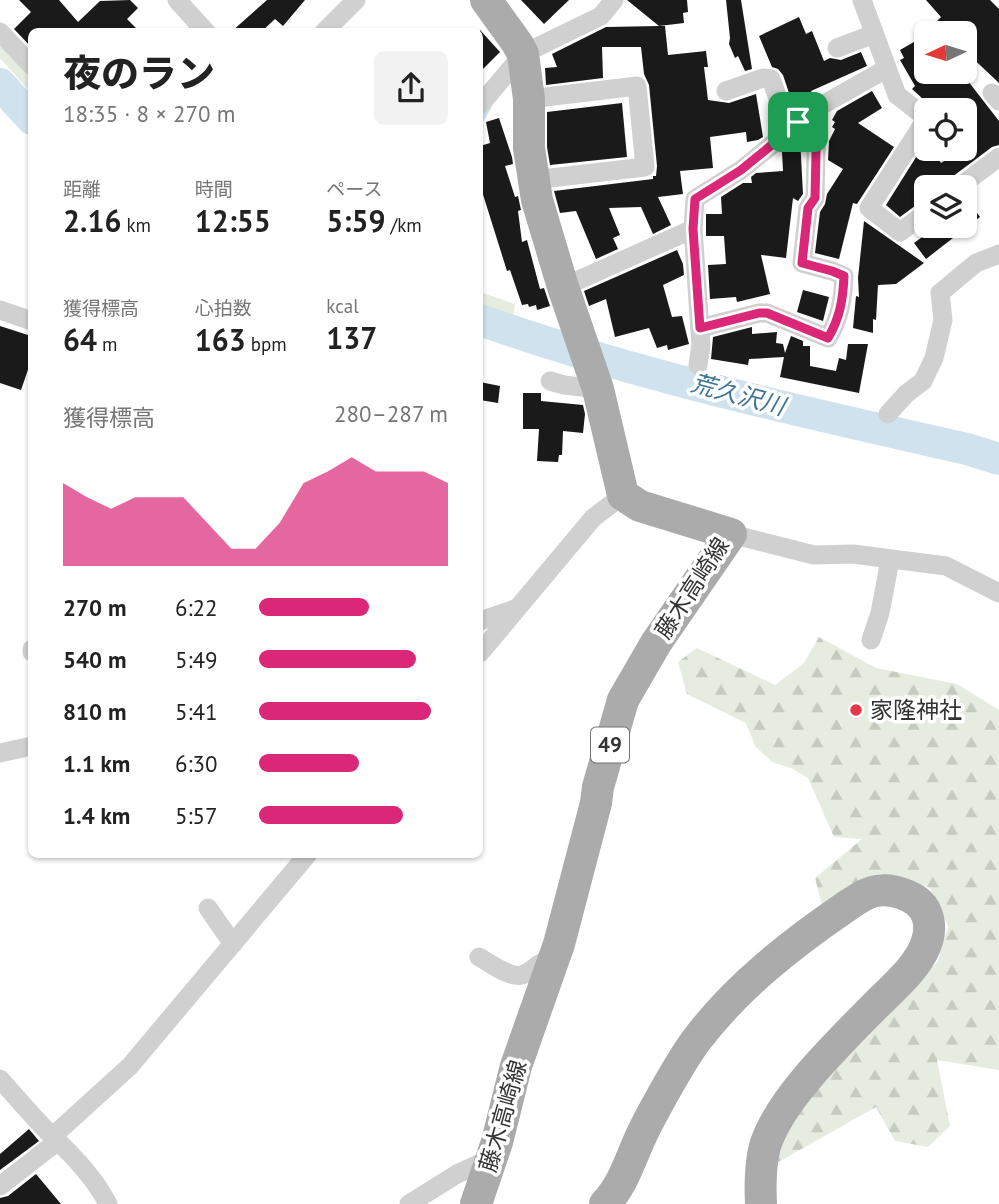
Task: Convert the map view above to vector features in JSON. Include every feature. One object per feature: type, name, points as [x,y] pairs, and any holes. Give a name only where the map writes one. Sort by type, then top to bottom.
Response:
[{"type":"main road","points":[[486,0],[523,54],[529,99],[529,148],[533,180],[563,287],[596,386],[623,495]]},
{"type":"main road","name":"藤木高崎線","points":[[476,1204],[492,1158],[516,1066],[553,962],[623,700],[656,643],[732,534],[640,506],[623,495]]},
{"type":"main road","points":[[605,1204],[622,1182],[642,1134],[683,1059],[737,993],[789,948],[857,899],[881,890],[909,896],[923,905],[928,914],[929,932],[922,953],[896,985],[811,1075],[773,1128],[763,1155],[761,1204]]},
{"type":"street","points":[[177,0],[202,28]]},
{"type":"street","points":[[328,28],[356,0]]},
{"type":"street","points":[[483,101],[523,54],[601,16],[614,0]]},
{"type":"street","points":[[862,0],[897,95],[923,114],[925,121],[869,208],[901,232],[914,222]]},
{"type":"street","points":[[0,32],[28,62]]},
{"type":"street","points":[[837,48],[874,34]]},
{"type":"street","points":[[698,365],[701,345],[693,229],[695,199],[741,170],[817,108],[886,69]]},
{"type":"street","points":[[726,91],[763,78],[771,79],[789,129]]},
{"type":"street","points":[[529,99],[637,86],[645,167],[533,180]]},
{"type":"street","points":[[700,328],[767,313],[828,338],[836,324],[841,307],[844,276],[802,263],[808,208],[815,198],[817,108]]},
{"type":"street","points":[[975,175],[999,157]]},
{"type":"street","points":[[563,287],[693,229]]},
{"type":"street","points":[[888,414],[906,394],[923,382],[934,358],[943,320],[940,293],[976,263],[999,254]]},
{"type":"street","points":[[0,310],[28,320]]},
{"type":"street","points":[[550,381],[564,385],[596,386]]},
{"type":"street","points":[[483,649],[593,518],[623,495]]},
{"type":"street","points":[[732,534],[814,555],[853,554],[946,566],[999,593]]},
{"type":"street","points":[[871,640],[880,614],[890,560]]},
{"type":"street","points":[[483,620],[516,609]]},
{"type":"street","points":[[0,753],[28,747]]},
{"type":"street","points":[[0,1186],[56,1139],[130,1066],[305,858]]},
{"type":"street","points":[[208,908],[233,944]]},
{"type":"street","points":[[479,957],[511,974],[522,975],[542,961],[553,962]]},
{"type":"street","points":[[0,1079],[84,1169],[108,1204]]},
{"type":"street","points":[[409,1204],[457,1174],[492,1158]]},
{"type":"green space","points":[[0,42],[28,73],[28,90],[0,58]]},
{"type":"green space","points":[[483,293],[515,305],[513,316],[531,322],[530,325],[483,309]]},
{"type":"green space","points":[[819,637],[876,668],[957,684],[999,710],[999,1070],[937,1060],[950,1126],[928,1147],[895,1141],[876,1107],[775,1164],[781,1138],[802,1102],[868,1037],[938,961],[948,926],[930,888],[905,880],[824,914],[815,878],[862,839],[834,837],[808,778],[793,769],[772,762],[755,746],[746,723],[687,694],[678,662],[697,648],[775,685],[804,663]]},
{"type":"building","points":[[19,0],[59,0],[78,22],[100,1],[130,0],[138,8],[127,19],[136,28],[28,28],[28,44],[14,29],[31,12]]},
{"type":"building","points":[[267,0],[305,0],[283,26],[275,19],[265,28],[236,28]]},
{"type":"building","points":[[521,0],[569,0],[544,24]]},
{"type":"building","points":[[627,0],[687,0],[688,12],[683,13],[684,23],[659,26]]},
{"type":"building","points":[[726,0],[741,0],[752,69],[745,71],[729,44]]},
{"type":"building","points":[[926,0],[990,0],[999,9],[999,83],[977,62],[977,21],[937,21],[941,17]]},
{"type":"building","points":[[799,17],[806,34],[812,31],[824,61],[830,58],[841,60],[861,52],[867,66],[811,91],[813,96],[802,105],[799,97],[791,99],[783,75],[772,67],[759,36]]},
{"type":"building","points":[[665,26],[668,55],[706,51],[708,67],[704,67],[708,100],[729,103],[756,94],[763,137],[747,142],[746,132],[710,137],[713,168],[680,171],[683,194],[658,197],[671,225],[653,234],[641,207],[609,208],[620,235],[613,238],[618,249],[596,259],[576,211],[560,213],[554,191],[653,179],[653,176],[656,176],[649,85],[644,74],[641,47],[602,47],[603,78],[546,85],[545,68],[557,67],[552,54],[606,27]]},
{"type":"building","points":[[483,33],[500,52],[483,69]]},
{"type":"building","points":[[914,42],[914,84],[970,84],[999,121],[999,145],[977,158],[977,98],[922,98],[912,89],[915,86],[900,60],[904,58],[900,50]]},
{"type":"building","points":[[872,91],[882,108],[858,123],[894,147],[857,204],[853,203],[839,259],[815,253],[820,212],[827,194],[843,169],[828,160],[829,141],[835,129],[832,127],[835,122],[832,120],[837,111]]},
{"type":"building","points":[[622,103],[627,157],[550,165],[547,112]]},
{"type":"building","points":[[499,118],[512,157],[513,164],[505,166],[515,197],[518,196],[522,242],[527,240],[540,289],[544,288],[550,306],[537,310],[536,305],[522,305],[510,270],[507,271],[483,195],[483,145],[490,143],[486,122]]},
{"type":"building","points":[[800,138],[803,194],[798,201],[793,198],[786,258],[761,255],[770,294],[737,302],[736,297],[710,299],[708,265],[726,264],[724,236],[706,236],[706,214],[722,214],[721,197],[743,183],[752,183],[751,177],[756,173],[783,171],[782,152]]},
{"type":"building","points":[[914,160],[941,163],[973,161],[955,175],[914,175],[914,207],[900,217],[886,205]]},
{"type":"building","points":[[864,221],[924,263],[896,284],[878,285],[873,333],[853,328],[856,296],[859,297],[858,278]]},
{"type":"building","points":[[921,238],[953,238],[926,259],[914,243]]},
{"type":"building","points":[[677,250],[684,275],[663,285],[672,317],[682,316],[689,344],[668,350],[667,345],[657,348],[649,328],[615,337],[606,299],[589,306],[584,291]]},
{"type":"building","points":[[803,290],[829,297],[823,321],[797,312]]},
{"type":"building","points":[[0,326],[28,335],[28,370],[21,390],[0,383]]},
{"type":"building","points":[[752,327],[752,334],[777,332],[776,343],[783,344],[785,353],[791,336],[803,341],[803,346],[810,346],[810,366],[836,371],[839,358],[846,360],[848,344],[868,344],[859,393],[780,377],[784,357],[749,359],[748,365],[711,359],[713,337]]},
{"type":"building","points":[[483,383],[500,386],[498,403],[483,400]]},
{"type":"building","points":[[523,393],[541,393],[541,401],[583,405],[583,433],[563,431],[562,455],[559,455],[558,462],[537,461],[539,429],[523,429]]},
{"type":"building","points":[[29,1129],[39,1141],[0,1170],[0,1154]]},
{"type":"building","points":[[36,1174],[61,1204],[0,1204],[0,1198],[8,1196]]},
{"type":"waterway","name":"荒久沢川","points":[[0,84],[28,115]]},
{"type":"waterway","points":[[483,117],[489,107]]},
{"type":"waterway","name":"荒久沢川","points":[[483,321],[660,376],[967,449],[999,459]]},
{"type":"place","name":"家隆神社","points":[[856,710]]},
{"type":"route","points":[[817,108],[815,198],[808,208],[802,263],[844,276],[841,307],[836,324],[828,338],[767,313],[700,328],[693,229],[695,199],[741,170],[798,122],[817,108]]}]
